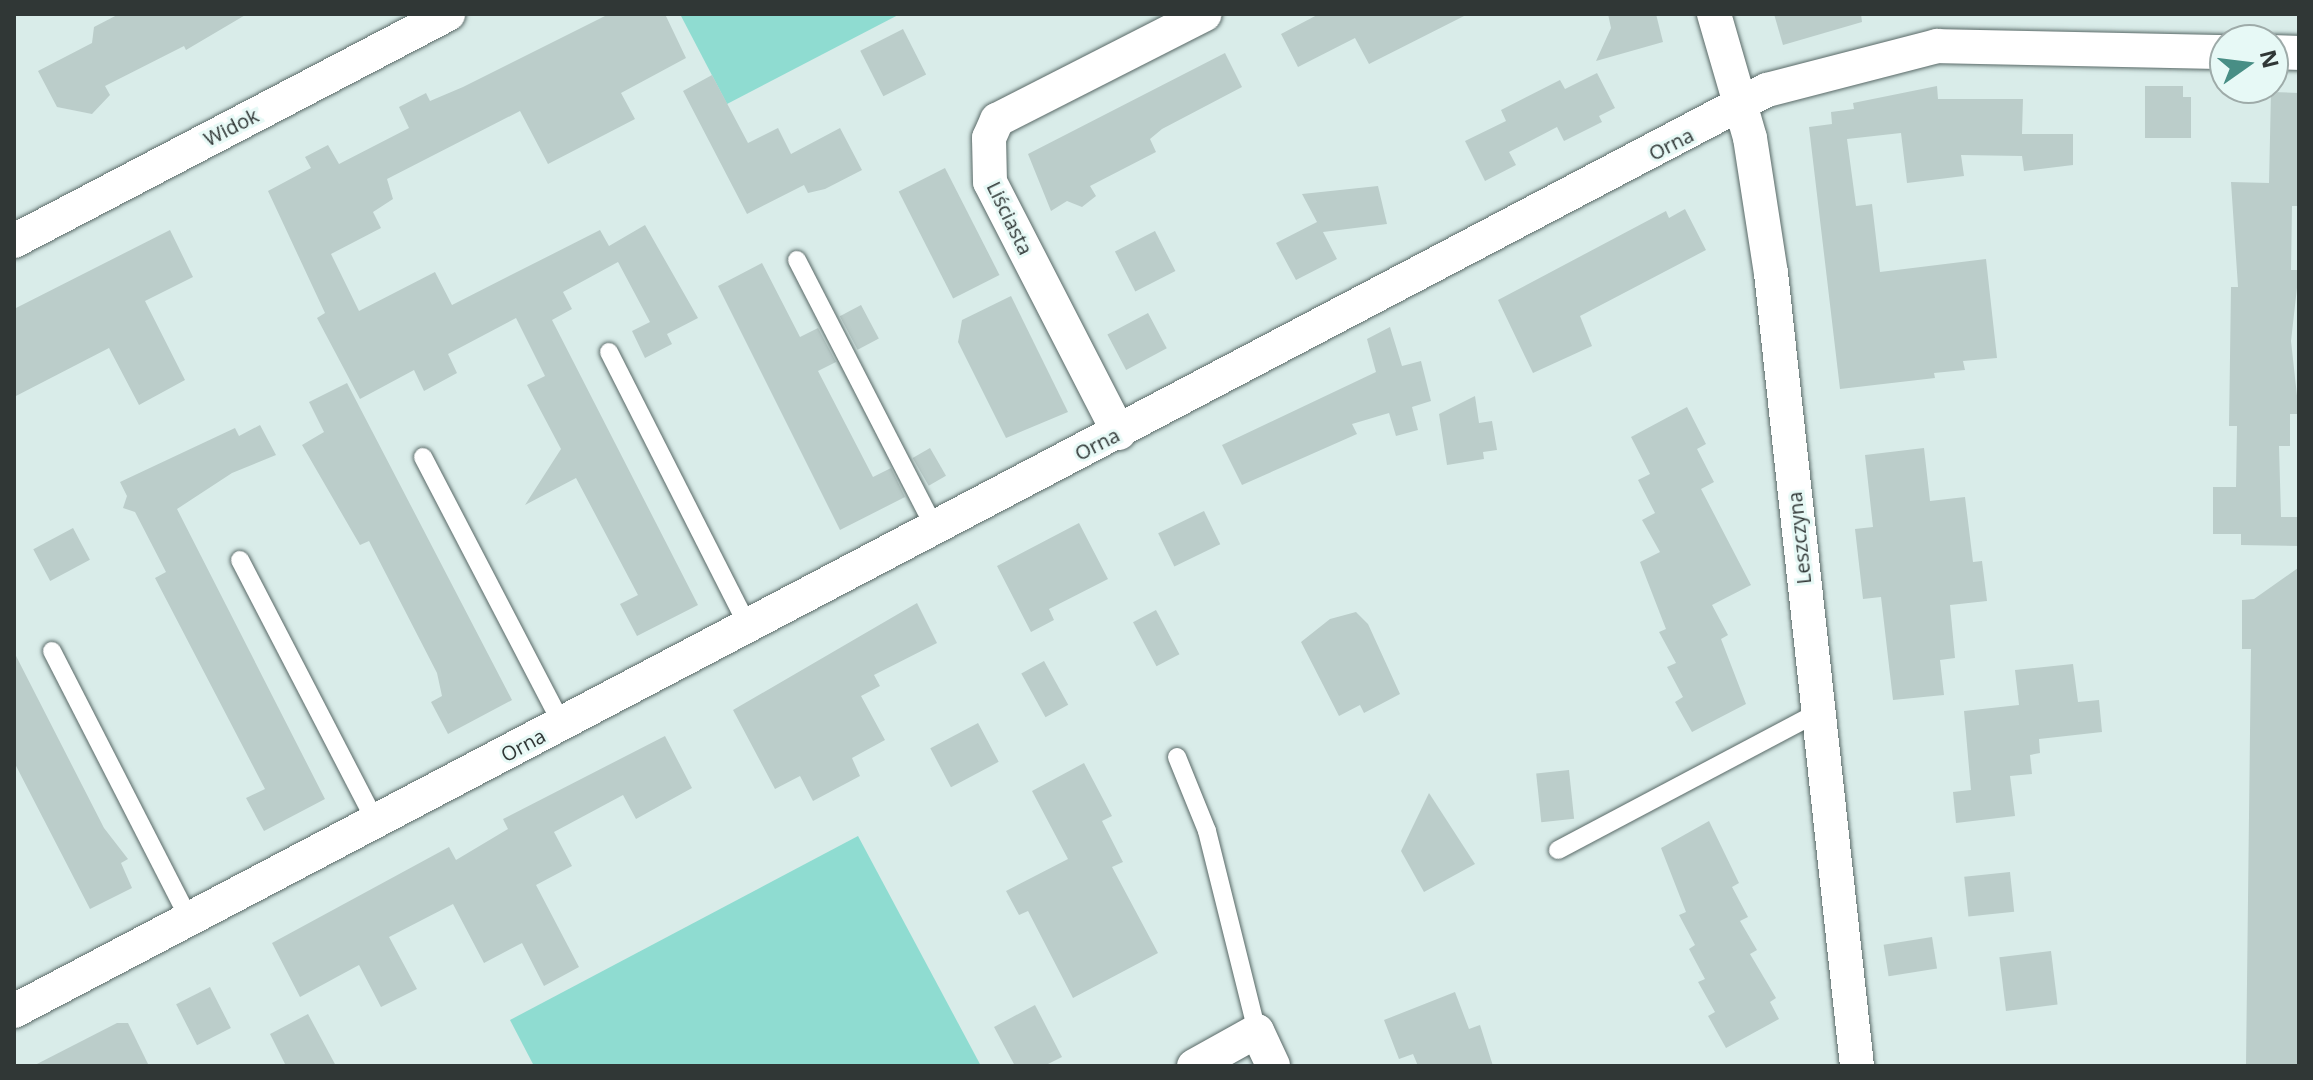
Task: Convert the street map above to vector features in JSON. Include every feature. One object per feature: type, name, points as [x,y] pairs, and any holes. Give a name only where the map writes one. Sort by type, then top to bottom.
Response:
[{"type":"street","name":"Widok","points":[[14,241],[448,14]]},
{"type":"street","name":"Liściasta","points":[[1119,433],[990,182],[989,138],[997,120],[1205,14]]},
{"type":"street","name":"Leszczyna","points":[[1714,14],[1742,108],[1771,273],[1857,1066]]},
{"type":"street","name":"Orna","points":[[14,1011],[1742,108],[1767,90],[1937,46],[2209,52]]},
{"type":"street","points":[[1194,1066],[1257,1031],[1273,1066]]},
{"type":"lane","points":[[797,260],[935,528]]},
{"type":"lane","points":[[609,352],[748,626]]},
{"type":"lane","points":[[423,457],[562,724]]},
{"type":"lane","points":[[240,560],[376,822]]},
{"type":"lane","points":[[52,651],[189,919]]},
{"type":"lane","points":[[1558,850],[1817,713]]},
{"type":"lane","points":[[1177,757],[1207,831],[1257,1031]]},
{"type":"green space","points":[[680,14],[900,14],[727,104]]},
{"type":"green space","points":[[858,836],[981,1066],[534,1066],[510,1020]]},
{"type":"building","points":[[119,14],[247,14],[186,50],[184,46],[105,86],[110,95],[92,114],[57,107],[38,71],[92,43],[94,27]]},
{"type":"building","points":[[609,14],[665,14],[686,58],[621,93],[635,119],[548,164],[520,111],[387,179],[393,199],[373,212],[381,228],[331,254],[359,311],[435,272],[452,305],[600,230],[609,246],[645,225],[698,318],[667,334],[672,344],[645,358],[632,331],[650,322],[618,262],[563,292],[572,309],[552,320],[698,605],[637,636],[620,604],[638,595],[576,478],[525,505],[561,449],[527,385],[545,376],[516,318],[448,354],[457,373],[424,391],[414,370],[360,399],[317,318],[325,313],[268,191],[311,168],[305,157],[328,145],[339,164],[409,128],[399,107],[426,93],[430,101],[463,87]]},
{"type":"building","points":[[1319,14],[1468,14],[1369,64],[1355,38],[1298,67],[1281,34]]},
{"type":"building","points":[[1608,14],[1656,14],[1663,42],[1596,61],[1611,28]]},
{"type":"building","points":[[1774,14],[1861,14],[1862,22],[1783,45]]},
{"type":"building","points":[[903,29],[926,74],[883,96],[860,51]]},
{"type":"building","points":[[1225,53],[1242,87],[1162,129],[1150,139],[1156,152],[1090,186],[1096,196],[1082,207],[1067,201],[1051,211],[1028,154]]},
{"type":"building","points":[[1597,73],[1615,108],[1599,116],[1602,122],[1564,141],[1557,127],[1509,152],[1516,165],[1485,181],[1465,141],[1506,121],[1501,110],[1560,80],[1565,89]]},
{"type":"building","points":[[712,75],[748,143],[778,128],[791,154],[840,128],[862,170],[825,189],[808,193],[804,185],[747,214],[683,91]]},
{"type":"building","points":[[1937,86],[1938,99],[2023,99],[2022,134],[2073,134],[2073,165],[2024,171],[2022,156],[1961,155],[1964,176],[1907,183],[1901,133],[1847,139],[1856,206],[1872,204],[1880,272],[1986,259],[1997,358],[1963,361],[1965,370],[1934,373],[1935,378],[1840,389],[1809,127],[1832,124],[1831,112],[1854,109],[1853,103]]},
{"type":"building","points":[[2145,86],[2183,86],[2183,97],[2191,97],[2191,138],[2145,138]]},
{"type":"building","points":[[2289,93],[2299,93],[2299,206],[2292,206],[2291,270],[2299,270],[2291,341],[2299,414],[2290,414],[2290,446],[2279,446],[2281,517],[2299,517],[2299,546],[2241,545],[2241,534],[2213,534],[2213,487],[2236,487],[2237,426],[2229,426],[2231,287],[2238,287],[2231,182],[2269,183],[2271,104],[2289,104]]},
{"type":"building","points":[[945,168],[999,275],[953,299],[899,192]]},
{"type":"building","points":[[1378,186],[1387,224],[1323,232],[1337,259],[1296,280],[1276,243],[1317,222],[1302,194]]},
{"type":"building","points":[[1685,209],[1706,250],[1580,316],[1592,346],[1533,373],[1498,300],[1666,211],[1669,218]]},
{"type":"building","points":[[170,230],[193,277],[145,301],[185,380],[139,405],[109,348],[14,397],[14,309]]},
{"type":"building","points":[[1155,231],[1175,271],[1135,292],[1115,251]]},
{"type":"building","points":[[762,263],[800,337],[818,328],[836,362],[818,371],[873,477],[891,468],[905,497],[840,530],[718,286]]},
{"type":"building","points":[[1011,296],[1068,412],[1006,438],[958,342],[962,320]]},
{"type":"building","points":[[861,305],[879,339],[858,350],[840,316]]},
{"type":"building","points":[[1148,313],[1167,348],[1126,370],[1107,335]]},
{"type":"building","points":[[1390,327],[1402,366],[1421,361],[1431,401],[1412,407],[1418,430],[1396,436],[1389,413],[1352,424],[1357,434],[1242,485],[1222,445],[1376,372],[1367,339]]},
{"type":"building","points":[[347,383],[512,700],[448,734],[431,702],[442,696],[437,673],[369,541],[360,545],[302,445],[324,432],[309,402]]},
{"type":"building","points":[[1475,396],[1479,423],[1492,421],[1497,450],[1483,452],[1484,459],[1447,465],[1439,414]]},
{"type":"building","points":[[1687,407],[1706,444],[1697,449],[1714,482],[1701,489],[1751,585],[1712,605],[1728,635],[1721,639],[1746,704],[1692,732],[1675,702],[1683,697],[1667,667],[1676,663],[1659,632],[1666,629],[1640,562],[1660,552],[1642,520],[1655,513],[1638,480],[1650,474],[1631,437]]},
{"type":"building","points":[[260,425],[276,455],[232,473],[177,509],[325,799],[264,831],[246,798],[265,789],[155,578],[166,572],[135,512],[123,508],[127,496],[120,482],[235,428],[239,436]]},
{"type":"building","points":[[930,448],[946,476],[929,486],[913,458]]},
{"type":"building","points":[[1924,448],[1930,501],[1965,497],[1973,562],[1982,561],[1987,601],[1950,605],[1955,658],[1940,660],[1944,695],[1893,700],[1881,597],[1863,599],[1855,529],[1873,527],[1865,455]]},
{"type":"building","points":[[1204,511],[1220,544],[1174,567],[1158,533]]},
{"type":"building","points":[[1079,523],[1108,579],[1049,609],[1054,620],[1031,632],[997,566]]},
{"type":"building","points":[[73,528],[90,560],[50,581],[33,549]]},
{"type":"building","points":[[2298,568],[2299,1066],[2246,1066],[2251,649],[2242,649],[2242,600],[2254,599]]},
{"type":"building","points":[[917,603],[937,643],[874,675],[880,686],[861,696],[885,740],[852,758],[860,776],[813,801],[800,776],[775,789],[733,710]]},
{"type":"building","points":[[1156,610],[1179,654],[1157,666],[1133,622]]},
{"type":"building","points":[[1356,612],[1368,624],[1400,694],[1364,713],[1360,705],[1339,716],[1301,642],[1330,619]]},
{"type":"building","points":[[14,652],[104,828],[128,859],[121,863],[132,888],[90,909],[14,762]]},
{"type":"building","points":[[1044,661],[1068,705],[1046,717],[1021,674]]},
{"type":"building","points":[[2073,664],[2078,702],[2099,700],[2102,732],[2039,739],[2040,753],[2030,755],[2032,774],[2010,776],[2015,816],[1956,823],[1953,792],[1971,790],[1964,711],[2019,705],[2015,670]]},
{"type":"building","points":[[978,723],[999,762],[951,787],[930,748]]},
{"type":"building","points":[[665,736],[692,788],[636,819],[623,795],[554,832],[572,866],[536,885],[579,967],[544,986],[522,943],[484,963],[453,904],[389,937],[417,989],[381,1007],[359,965],[300,997],[272,943],[449,847],[456,860],[508,829],[503,819]]},
{"type":"building","points":[[1084,763],[1112,816],[1102,821],[1123,862],[1112,867],[1158,953],[1073,998],[1028,911],[1019,915],[1006,891],[1068,859],[1032,791]]},
{"type":"building","points":[[1569,770],[1574,819],[1541,822],[1536,773]]},
{"type":"building","points":[[1429,793],[1475,864],[1424,892],[1401,851]]},
{"type":"building","points":[[1709,821],[1739,883],[1732,887],[1748,917],[1740,921],[1757,950],[1750,954],[1776,998],[1770,1002],[1779,1019],[1726,1048],[1708,1016],[1715,1012],[1698,982],[1705,979],[1689,949],[1695,945],[1679,915],[1686,912],[1661,848]]},
{"type":"building","points":[[2010,872],[2014,912],[1968,917],[1964,877]]},
{"type":"building","points":[[1932,937],[1937,969],[1889,976],[1884,945]]},
{"type":"building","points":[[2051,951],[2058,1005],[2006,1011],[1999,957]]},
{"type":"building","points":[[210,987],[231,1028],[197,1045],[176,1004]]},
{"type":"building","points":[[1455,992],[1469,1029],[1480,1025],[1493,1066],[1418,1066],[1413,1054],[1399,1059],[1384,1020]]},
{"type":"building","points":[[1035,1005],[1062,1057],[1044,1066],[1015,1066],[994,1027]]},
{"type":"building","points":[[308,1014],[336,1066],[286,1066],[270,1034]]},
{"type":"building","points":[[117,1023],[128,1023],[149,1066],[33,1066]]}]
